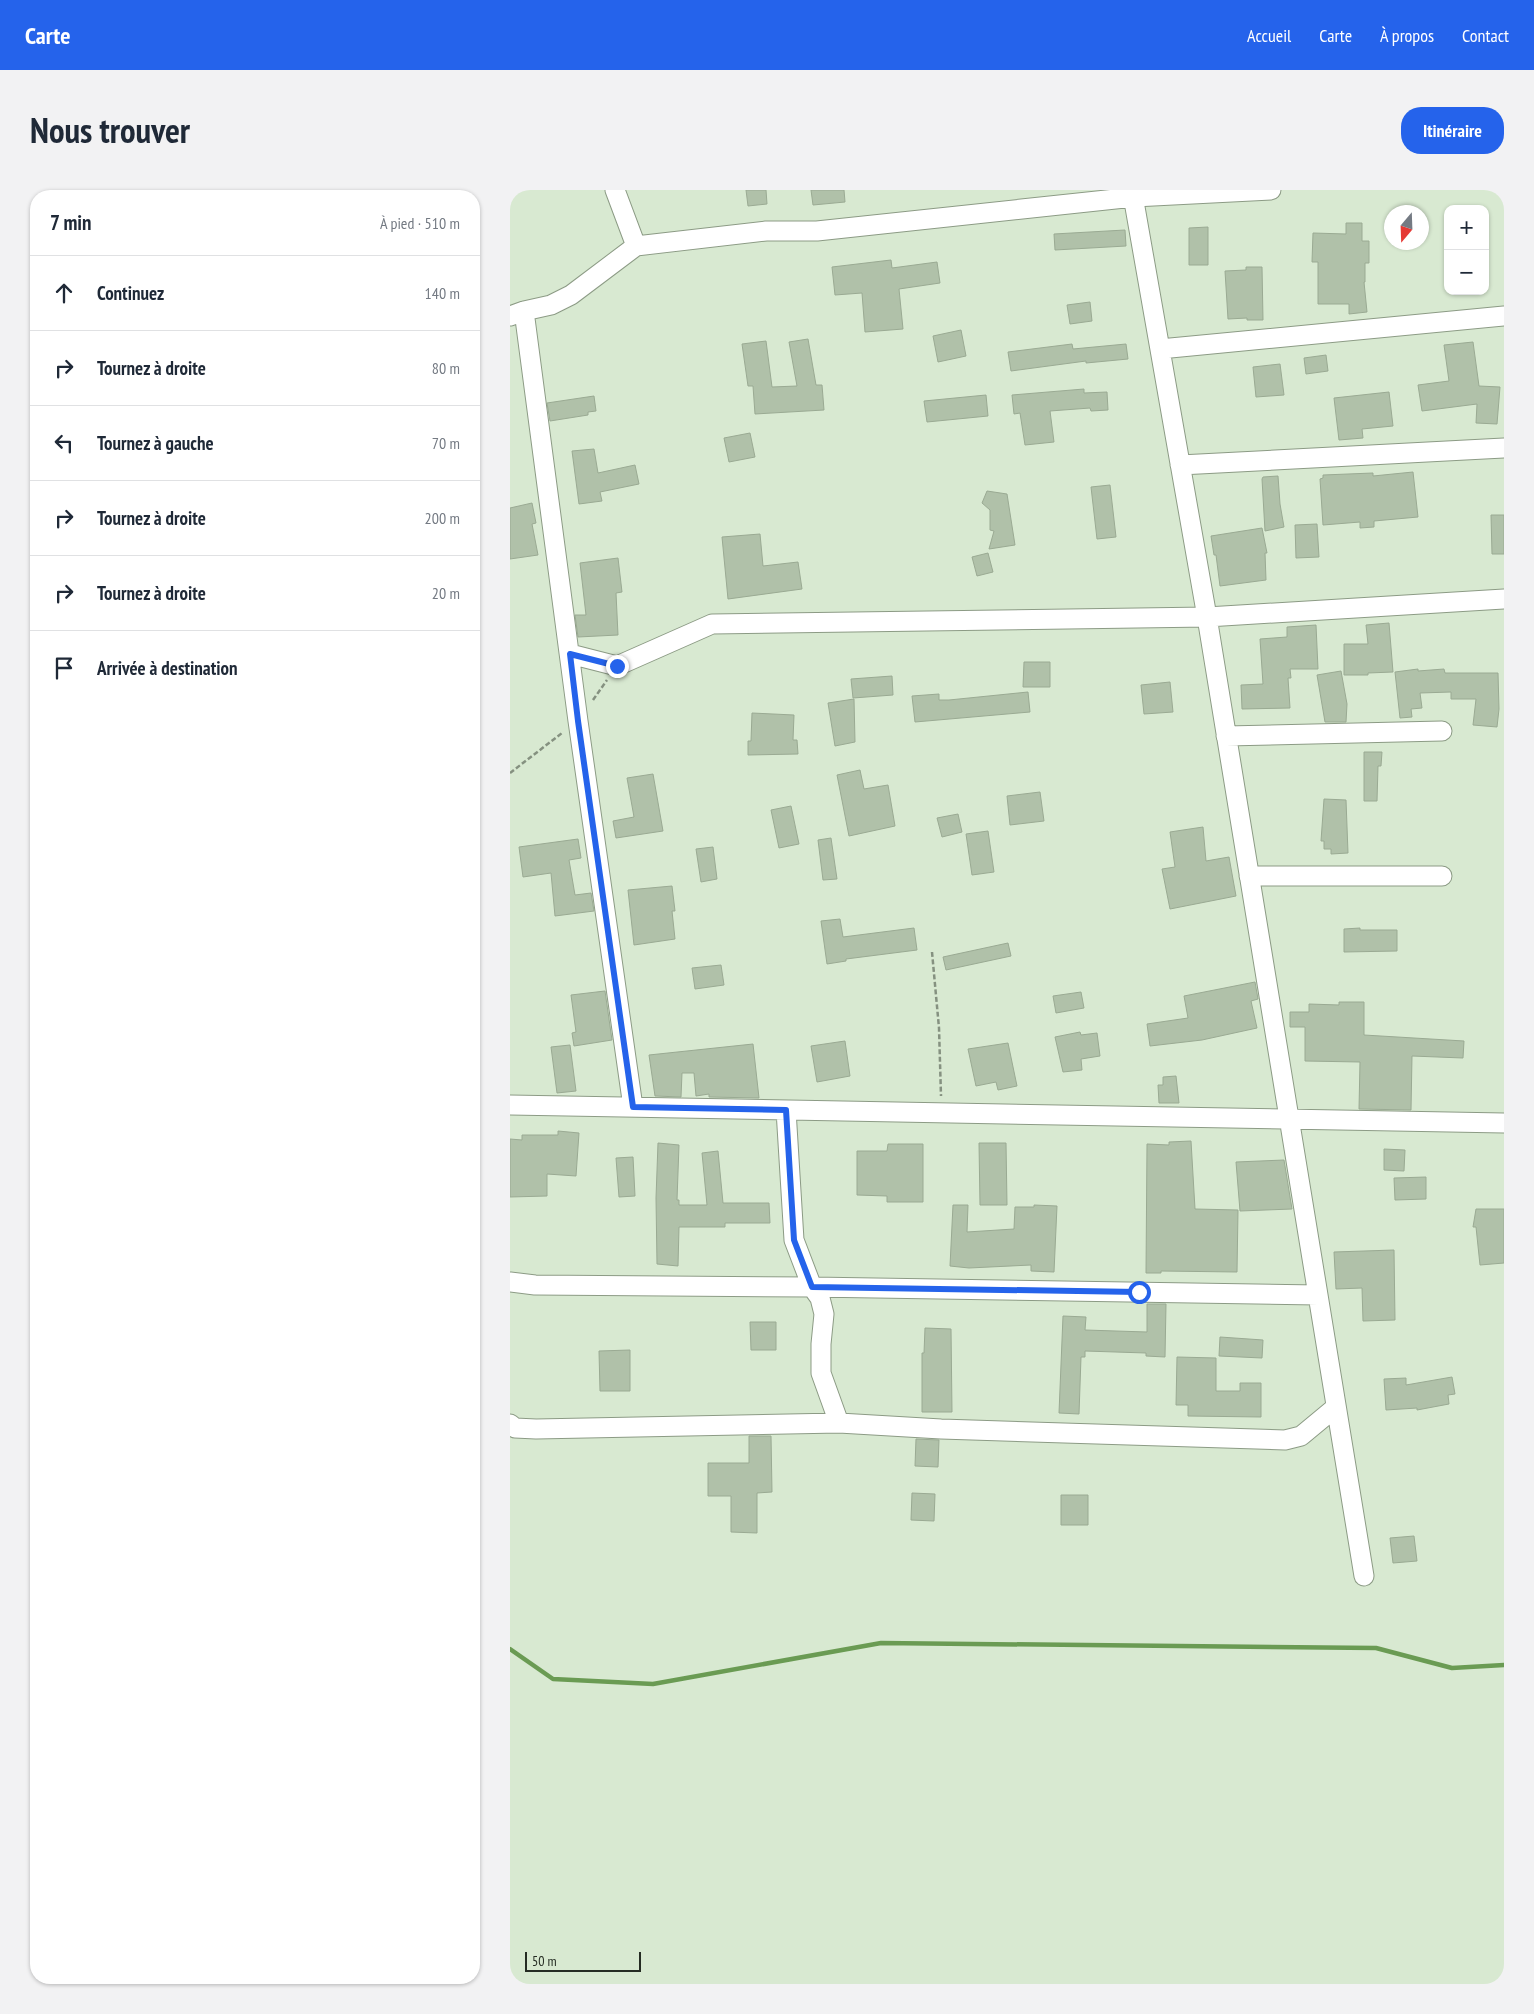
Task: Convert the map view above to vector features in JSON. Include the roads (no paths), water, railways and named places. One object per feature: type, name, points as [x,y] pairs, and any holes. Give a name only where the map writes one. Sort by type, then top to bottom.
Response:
[{"type":"street","points":[[615,190],[636,246]]},
{"type":"street","points":[[633,1107],[570,654],[517,313],[551,305],[570,295],[636,246],[766,231],[817,231],[1133,194],[1271,190]]},
{"type":"street","points":[[1133,194],[1207,617],[1364,1576]]},
{"type":"street","points":[[1160,349],[1504,316]]},
{"type":"street","points":[[1180,465],[1504,448]]},
{"type":"street","points":[[570,654],[617,666],[712,624],[1207,617],[1504,599]]},
{"type":"street","points":[[1226,736],[1442,731]]},
{"type":"street","points":[[1249,876],[1442,876]]},
{"type":"street","points":[[510,1105],[1504,1123]]},
{"type":"street","points":[[786,1110],[794,1240],[812,1287],[820,1298],[824,1314],[821,1373],[839,1423]]},
{"type":"street","points":[[510,1282],[535,1285],[1318,1294]]},
{"type":"street","points":[[510,1424],[515,1428],[536,1428],[839,1423],[951,1430],[1285,1440],[1301,1436],[1336,1407]]},
{"type":"waterway","points":[[510,1649],[553,1679],[653,1684],[881,1643],[1376,1648],[1452,1668],[1504,1665]]}]
